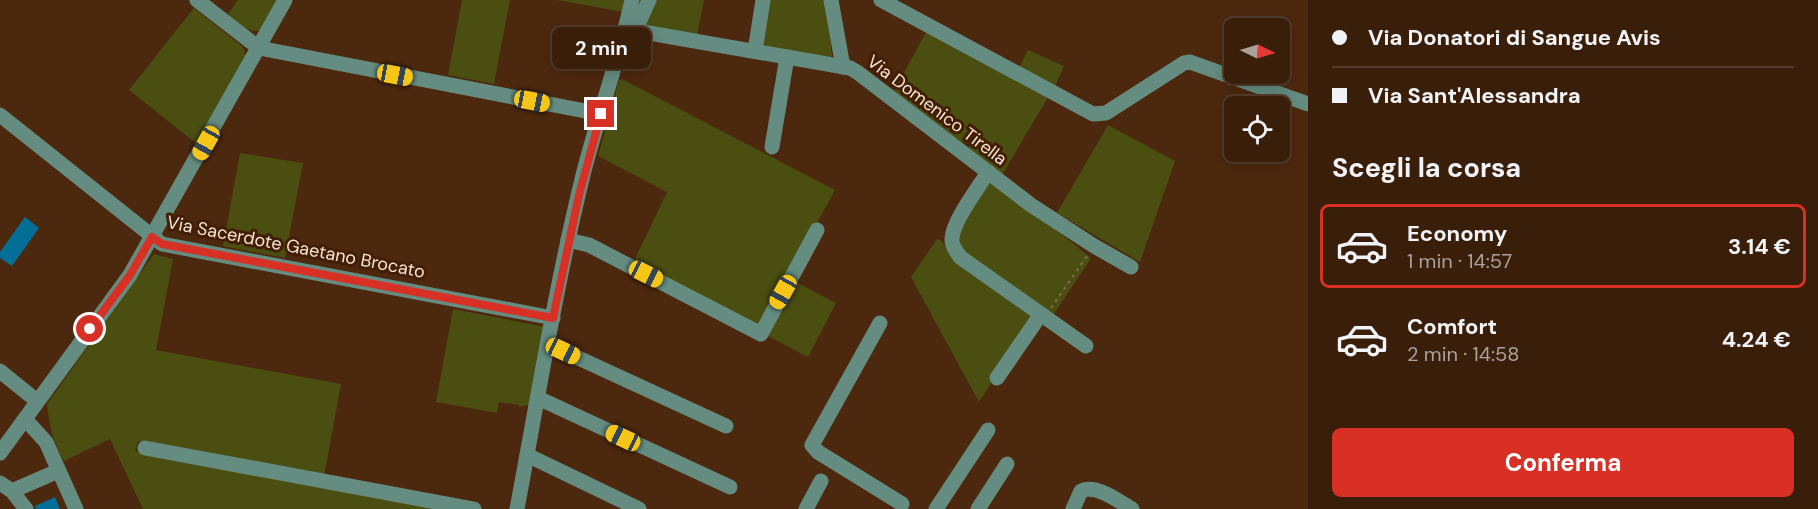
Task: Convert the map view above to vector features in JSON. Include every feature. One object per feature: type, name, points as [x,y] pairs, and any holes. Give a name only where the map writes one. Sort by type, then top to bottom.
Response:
[{"type":"street","points":[[197,0],[259,48],[601,114]]},
{"type":"street","points":[[0,453],[130,275],[285,0]]},
{"type":"street","points":[[631,30],[632,0]]},
{"type":"street","points":[[517,509],[568,240],[584,173],[601,114],[631,30],[648,0]]},
{"type":"street","points":[[755,51],[764,0]]},
{"type":"street","points":[[831,0],[843,67]]},
{"type":"street","points":[[881,0],[1093,114],[1106,113],[1184,63],[1190,62],[1308,104]]},
{"type":"street","name":"Via Domenico Tirella","points":[[631,30],[843,67],[857,72],[1031,205],[1131,267]]},
{"type":"street","points":[[772,147],[787,57]]},
{"type":"street","name":"Via Sacerdote Gaetano Brocato","points":[[0,115],[162,244],[553,318]]},
{"type":"street","points":[[988,172],[956,224],[952,239],[955,249],[960,257],[1086,346]]},
{"type":"street","points":[[568,240],[589,245],[761,334],[818,230]]},
{"type":"street","points":[[997,378],[1043,315]]},
{"type":"street","points":[[880,323],[812,445],[818,452],[905,507]]},
{"type":"street","points":[[548,344],[726,426]]},
{"type":"street","points":[[0,371],[37,401]]},
{"type":"street","points":[[538,399],[730,487]]},
{"type":"street","points":[[25,419],[46,442],[76,509]]},
{"type":"street","points":[[936,509],[988,430]]},
{"type":"street","points":[[145,448],[474,509]]},
{"type":"street","points":[[527,455],[639,509]]},
{"type":"street","points":[[978,509],[1007,464]]},
{"type":"street","points":[[26,509],[6,487],[58,471]]},
{"type":"street","points":[[806,509],[821,482]]},
{"type":"street","points":[[1072,509],[1081,491],[1087,489],[1094,489],[1132,509]]},
{"type":"path","points":[[1043,315],[1094,246]]},
{"type":"shaded area","points":[[238,0],[278,0],[261,30],[252,31],[228,14]]},
{"type":"shaded area","points":[[462,0],[510,0],[494,84],[448,75]]},
{"type":"shaded area","points":[[557,0],[626,0],[623,12]]},
{"type":"shaded area","points":[[652,0],[704,0],[697,36],[640,26]]},
{"type":"shaded area","points":[[768,0],[826,0],[832,56],[828,58],[760,46]]},
{"type":"shaded area","points":[[194,8],[243,47],[246,56],[197,144],[129,90]]},
{"type":"shaded area","points":[[931,23],[1015,76],[1028,50],[1064,66],[1051,95],[1002,175],[969,149],[969,144],[958,141],[894,91]]},
{"type":"shaded area","points":[[622,79],[835,190],[761,326],[633,263],[667,192],[598,156],[619,80]]},
{"type":"shaded area","points":[[1108,125],[1175,161],[1140,262],[1057,213]]},
{"type":"shaded area","points":[[240,153],[303,163],[285,258],[223,246]]},
{"type":"shaded area","points":[[988,181],[1043,219],[1091,258],[1052,317],[962,253],[956,241]]},
{"type":"shaded area","points":[[937,239],[942,241],[951,257],[1035,315],[979,402],[911,277]]},
{"type":"shaded area","points":[[154,254],[173,259],[156,350],[341,384],[324,477],[138,441],[135,451],[445,509],[143,509],[110,439],[64,461],[52,433],[47,404]]},
{"type":"shaded area","points":[[794,281],[836,303],[808,357],[766,335]]},
{"type":"shaded area","points":[[453,309],[546,327],[532,404],[519,407],[519,405],[499,402],[497,413],[436,402]]},
{"type":"building","points":[[25,217],[39,228],[12,266],[0,258],[0,252]]},
{"type":"building","points":[[55,497],[60,509],[36,509],[35,506]]},
{"type":"route","points":[[90,329],[130,275],[152,237],[162,244],[553,318],[568,240],[601,114]]}]
